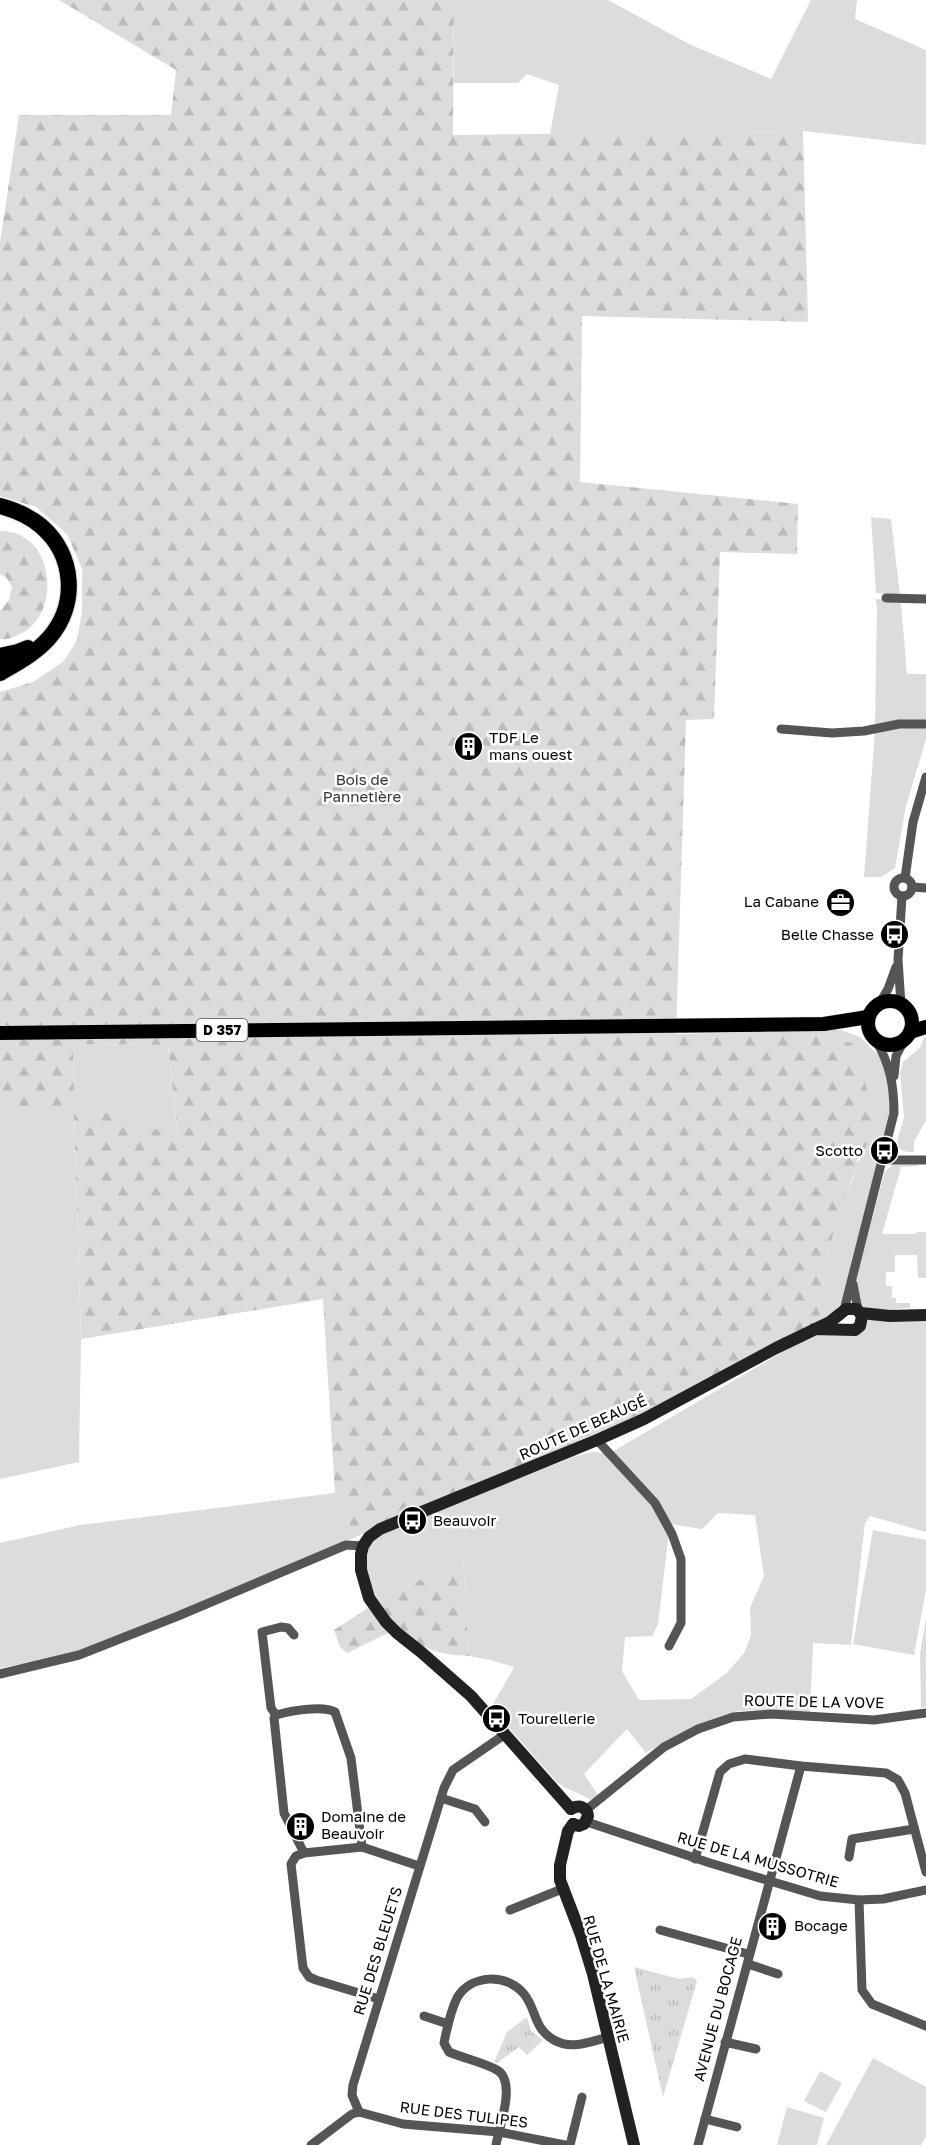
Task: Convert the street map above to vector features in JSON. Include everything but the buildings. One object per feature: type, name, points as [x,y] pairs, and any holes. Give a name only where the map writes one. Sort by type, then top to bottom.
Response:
[{"type":"highway","points":[[0,506],[31,519],[53,538],[64,557],[69,587],[64,612],[49,638],[33,652],[0,673]]},
{"type":"highway","points":[[0,511],[25,521],[47,539],[61,562],[65,589],[58,616],[47,632],[26,649],[0,656]]},
{"type":"main road","points":[[926,1018],[890,1001],[879,1004],[868,1017],[873,1037],[890,1046],[926,1027]]},
{"type":"main road","points":[[906,1009],[912,1023],[907,1036]]},
{"type":"main road","name":"D 357","points":[[0,1033],[824,1024],[868,1017]]},
{"type":"main road","name":"D 357","points":[[824,1024],[873,1037]]},
{"type":"street","points":[[886,598],[926,599]]},
{"type":"street","points":[[781,729],[832,733],[898,724],[926,724]]},
{"type":"street","points":[[905,878],[913,822],[926,777]]},
{"type":"street","points":[[902,896],[909,894],[912,887],[911,882],[905,878]]},
{"type":"street","points":[[902,896],[896,891],[895,886],[899,880],[905,878]]},
{"type":"street","points":[[912,887],[926,888]]},
{"type":"street","points":[[902,896],[898,960],[899,990],[906,1009]]},
{"type":"street","points":[[879,1004],[888,989],[898,960]]},
{"type":"street","points":[[852,1276],[860,1316],[851,1330],[845,1328],[840,1320],[894,1113],[893,1082],[897,1056],[907,1036]]},
{"type":"street","points":[[873,1037],[886,1057],[893,1082]]},
{"type":"street","points":[[883,1160],[926,1160]]},
{"type":"street","points":[[843,1312],[850,1308],[860,1316],[926,1315]]},
{"type":"street","name":"ROUTE DE BEAUGÉ","points":[[363,1546],[369,1537],[380,1529],[597,1440],[672,1405],[830,1322],[843,1312]]},
{"type":"street","name":"ROUTE DE BEAUGÉ","points":[[814,1329],[845,1328]]},
{"type":"street","points":[[597,1440],[655,1503],[672,1534],[681,1559],[681,1623],[669,1646]]},
{"type":"street","points":[[0,1674],[79,1655],[346,1545],[363,1546],[360,1560],[361,1570],[369,1598],[386,1622],[471,1696],[571,1809]]},
{"type":"street","points":[[276,1715],[271,1708],[262,1632],[281,1627],[288,1628],[294,1635]]},
{"type":"street","points":[[276,1715],[328,1708],[335,1712],[351,1758],[362,1847]]},
{"type":"street","name":"ROUTE DE LA VOVE","points":[[586,1816],[664,1747],[698,1729],[733,1717],[771,1714],[808,1718],[874,1720],[926,1713]]},
{"type":"street","points":[[276,1715],[274,1718],[284,1813],[304,1853]]},
{"type":"street","name":"RUE DES BLEUETS","points":[[359,2112],[352,2095],[352,2085],[441,1798],[453,1770],[504,1735]]},
{"type":"street","points":[[695,1859],[720,1772],[729,1764],[745,1759],[886,1773],[898,1780],[905,1793],[926,1872]]},
{"type":"street","name":"AVENUE DU BOCAGE","points":[[698,2145],[748,1964],[748,1954],[801,1766]]},
{"type":"street","points":[[441,1798],[475,1809],[485,1822]]},
{"type":"street","points":[[579,1806],[586,1816],[579,1826],[573,1824],[569,1819],[571,1809],[579,1806]]},
{"type":"street","name":"RUE DE LA MUSSOTRIE","points":[[586,1816],[695,1859],[820,1896],[859,1900],[883,1899],[926,1890]]},
{"type":"street","name":"RUE DE LA MAIRIE","points":[[573,1824],[568,1831],[560,1865],[560,1880],[586,1949],[633,2145]]},
{"type":"street","points":[[849,1857],[852,1839],[914,1829]]},
{"type":"street","points":[[379,1999],[316,1980],[305,1972],[291,1864],[296,1856],[304,1853],[362,1847],[419,1866]]},
{"type":"street","points":[[510,1910],[562,1889]]},
{"type":"street","points":[[859,1900],[862,1990],[872,2004],[926,2026]]},
{"type":"street","points":[[660,1930],[748,1954]]},
{"type":"street","points":[[748,1964],[778,1974]]},
{"type":"street","points":[[496,2145],[507,2098],[505,2080],[497,2070],[449,2052],[444,2043],[456,2000],[465,1989],[479,1981],[495,1978],[508,1982],[520,1990],[528,2000],[540,2028],[554,2040],[564,2044],[581,2044],[608,2037]]},
{"type":"street","points":[[423,2016],[448,2024]]},
{"type":"street","points":[[725,2042],[756,2049]]},
{"type":"street","points":[[567,2145],[582,2097]]},
{"type":"street","points":[[311,2145],[352,2114],[359,2112]]},
{"type":"street","name":"RUE DES TULIPES","points":[[359,2112],[403,2124],[499,2132],[567,2145]]},
{"type":"street","points":[[705,2119],[737,2127]]},
{"type":"green space","name":"Bois de Pannetière","points":[[59,0],[454,0],[453,135],[803,131],[808,322],[582,316],[580,482],[798,504],[797,554],[720,552],[714,719],[686,720],[676,1034],[841,1030],[842,1041],[852,1043],[863,1068],[872,1119],[866,1147],[856,1162],[857,1168],[836,1221],[819,1314],[825,1321],[652,1409],[356,1537],[335,1493],[323,1299],[81,1339],[74,1111],[79,1104],[178,1137],[168,1045],[73,1044],[74,1101],[71,1110],[0,1110],[0,692],[33,682],[64,661],[77,640],[82,612],[82,569],[67,534],[36,507],[0,496],[0,243],[19,115],[171,115],[176,70]]},
{"type":"green space","points":[[454,0],[608,0],[689,44],[771,79],[811,0],[857,0],[855,19],[926,50],[926,145],[803,131],[550,134],[559,85],[527,74],[518,83],[454,83]]},
{"type":"green space","points":[[871,517],[891,519],[900,595],[876,593]]},
{"type":"green space","points":[[0,531],[18,534],[32,544],[42,558],[47,576],[47,593],[42,611],[33,625],[18,635],[5,639],[0,639],[0,611],[9,600],[12,587],[6,577],[0,574]]},
{"type":"green space","points":[[875,599],[899,601],[901,604],[907,674],[926,674],[926,721],[875,725],[877,605]]},
{"type":"green space","points":[[926,726],[926,739],[906,806],[895,868],[881,877],[864,877],[875,731],[896,727]]},
{"type":"green space","points":[[841,1030],[860,1037],[883,1060],[891,1102],[890,1122],[851,1263],[845,1299],[825,1321],[819,1314],[833,1232],[840,1205],[855,1173],[856,1162],[860,1160],[866,1147],[864,1073],[852,1044],[842,1042]]},
{"type":"green space","points":[[926,1037],[926,1120],[914,1142],[914,1152],[906,1152],[899,1149],[896,1144],[904,1117],[900,1073],[903,1062],[920,1048]]},
{"type":"green space","points":[[73,1044],[168,1045],[178,1138],[79,1104],[74,1111],[81,1339],[79,1462],[0,1479],[0,1110],[71,1110],[74,1101]]},
{"type":"green space","points":[[918,1163],[918,1166],[901,1167],[882,1234],[926,1232],[926,1278],[918,1278],[917,1255],[895,1255],[895,1272],[886,1272],[886,1286],[892,1286],[892,1298],[896,1298],[896,1303],[910,1303],[910,1308],[895,1309],[895,1313],[869,1309],[860,1303],[856,1278],[885,1171],[894,1164]]},
{"type":"green space","points":[[926,1315],[926,1532],[870,1516],[865,1523],[851,1645],[813,1643],[810,1715],[763,1710],[735,1712],[689,1729],[646,1753],[627,1729],[584,1774],[598,1795],[591,1800],[557,1782],[491,1708],[514,1667],[469,1656],[463,1558],[377,1602],[374,1597],[363,1566],[364,1551],[370,1542],[386,1531],[576,1456],[596,1452],[607,1455],[830,1324],[841,1323],[845,1328],[863,1319]],"holes":[[[718,1513],[755,1515],[764,1576],[750,1608],[751,1636],[744,1653],[727,1673],[691,1699],[639,1700],[622,1671],[625,1637],[652,1636],[658,1624],[670,1524],[702,1529]]]},
{"type":"green space","points":[[335,1493],[356,1537],[234,1591],[102,1643],[50,1659],[0,1668],[0,1543],[80,1525]]},
{"type":"green space","points":[[873,1530],[926,1540],[926,1590],[914,1655],[853,1644]]},
{"type":"green space","points":[[463,1558],[469,1656],[434,1651],[404,1632],[388,1633],[347,1653],[340,1647],[334,1630],[377,1602]]},
{"type":"green space","points":[[926,1619],[926,1707],[921,1708],[920,1654]]},
{"type":"green space","points":[[634,1967],[679,1979],[693,1977],[697,1981],[663,2097]]},
{"type":"green space","points":[[527,2017],[531,2031],[543,2040],[527,2055],[519,2047],[497,2063],[494,2062],[507,2032]]},
{"type":"green space","points":[[873,2058],[926,2087],[926,2136],[921,2145],[826,2145]]},
{"type":"green space","points":[[820,2071],[842,2083],[826,2112],[804,2101]]},
{"type":"green space","points":[[787,2107],[824,2118],[817,2145],[777,2145]]},
{"type":"place","name":"TDF Le mans ouest","points":[[468,747]]},
{"type":"place","name":"La Cabane","points":[[840,902]]},
{"type":"place","name":"Belle Chasse","points":[[895,935]]},
{"type":"place","name":"Scotto","points":[[884,1151]]},
{"type":"place","name":"Beauvoir","points":[[412,1521]]},
{"type":"place","name":"Tourellerie","points":[[497,1719]]},
{"type":"place","name":"Domaine de Beauvoir","points":[[300,1826]]},
{"type":"place","name":"Bocage","points":[[773,1926]]}]
